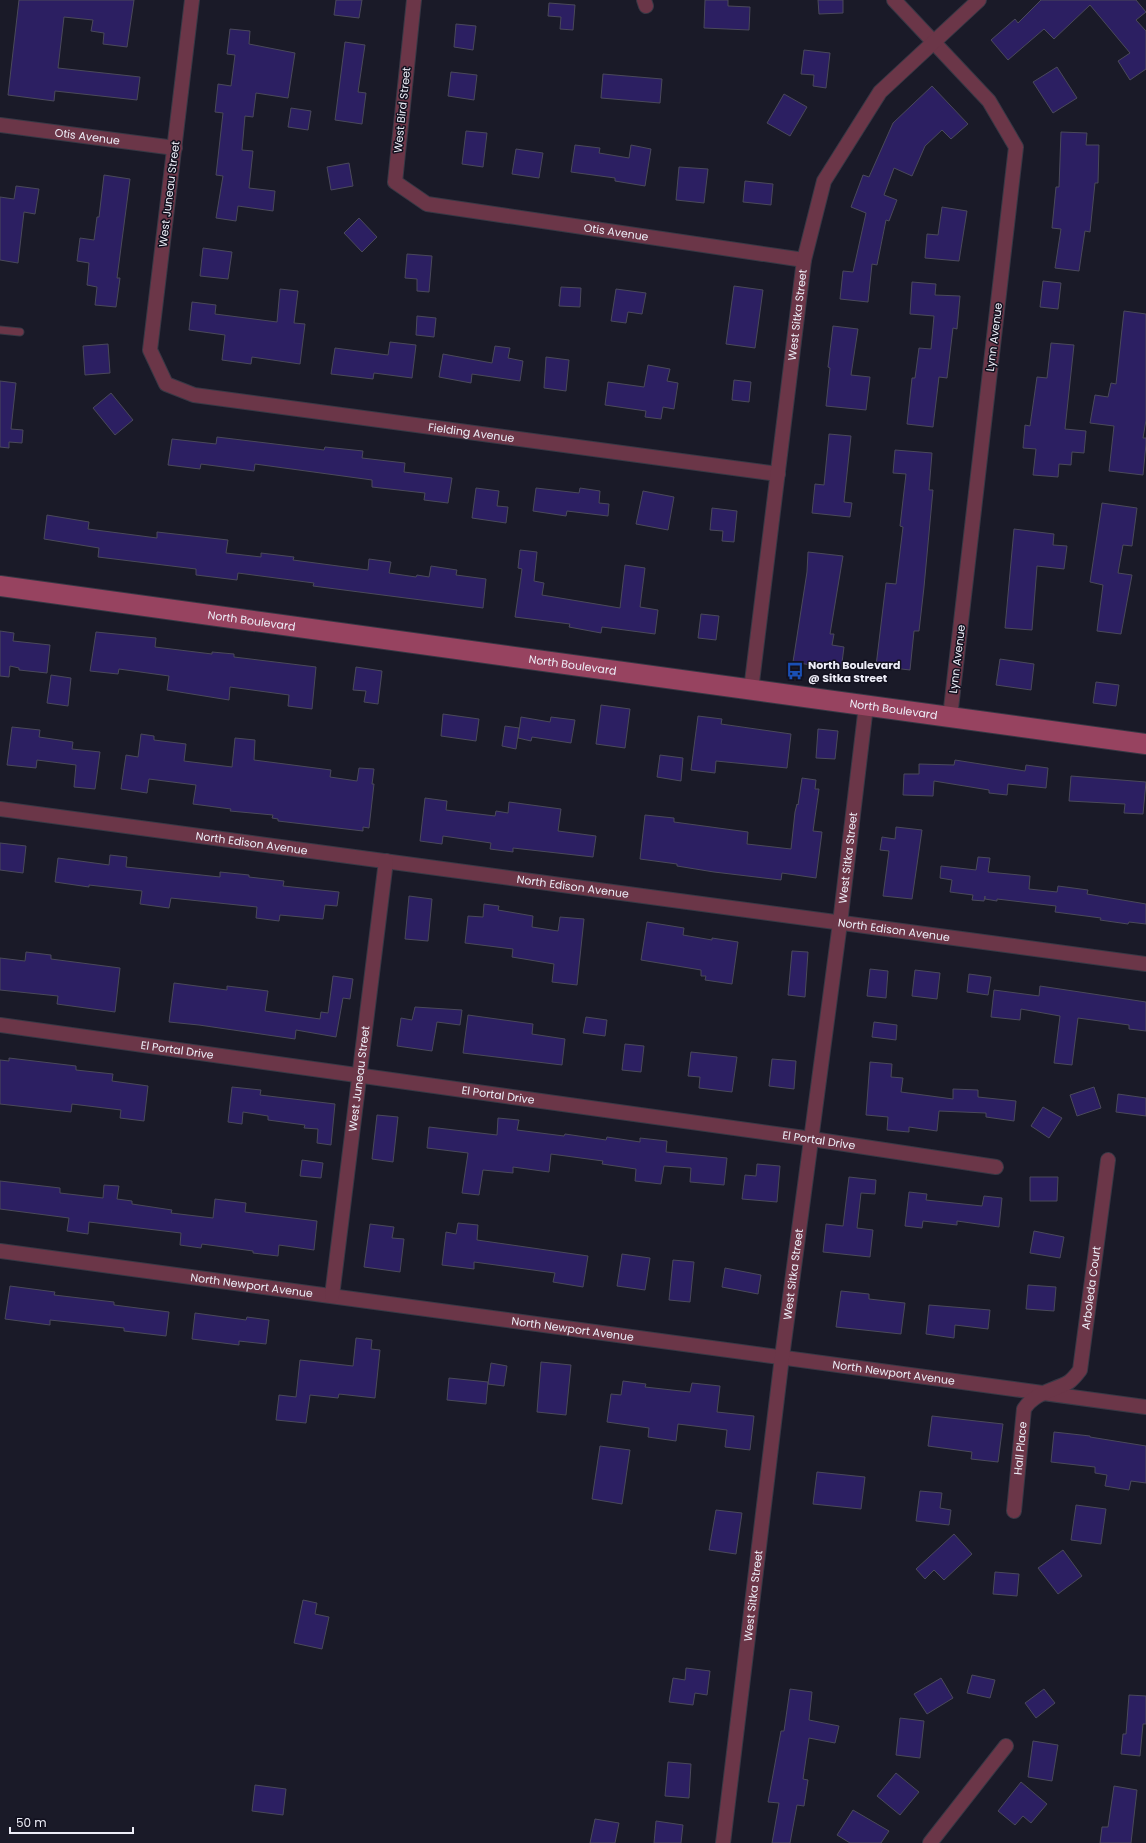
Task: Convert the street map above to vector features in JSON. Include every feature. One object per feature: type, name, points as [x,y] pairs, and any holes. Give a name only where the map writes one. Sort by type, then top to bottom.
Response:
[{"type":"street","name":"West Juneau Street","points":[[166,384],[150,350],[192,0]]},
{"type":"street","name":"West Bird Street","points":[[414,0],[395,182],[427,204]]},
{"type":"street","name":"Lynn Avenue","points":[[894,0],[989,101],[1016,147],[950,717]]},
{"type":"street","name":"West Sitka Street","points":[[751,690],[804,260],[824,181],[880,92],[979,0]]},
{"type":"street","name":"Otis Avenue","points":[[0,124],[175,148]]},
{"type":"street","name":"Otis Avenue","points":[[427,204],[804,260]]},
{"type":"street","name":"Fielding Avenue","points":[[166,384],[194,395],[778,474]]},
{"type":"street","name":"North Boulevard","points":[[0,586],[1146,744]]},
{"type":"street","name":"West Sitka Street","points":[[724,1843],[782,1356],[840,923],[866,706]]},
{"type":"street","name":"North Edison Avenue","points":[[0,808],[1146,964]]},
{"type":"street","name":"West Juneau Street","points":[[332,1296],[386,861]]},
{"type":"street","name":"El Portal Drive","points":[[0,1025],[812,1139],[996,1167]]},
{"type":"street","name":"Arboleda Court","points":[[1041,1393],[1070,1381],[1080,1370],[1108,1160]]},
{"type":"street","name":"North Newport Avenue","points":[[0,1251],[782,1356],[1146,1407]]},
{"type":"street","name":"Hall Place","points":[[1014,1511],[1024,1409],[1029,1401],[1041,1393]]},
{"type":"street","points":[[930,1843],[1006,1746]]},
{"type":"lane","points":[[0,330],[20,332]]},
{"type":"building","points":[[19,0],[134,0],[127,47],[103,44],[104,33],[91,31],[93,20],[64,17],[58,68],[140,77],[137,100],[55,91],[54,101],[8,95]]},
{"type":"building","points":[[336,0],[362,0],[359,18],[334,15]]},
{"type":"building","points":[[705,0],[728,0],[728,6],[750,7],[749,30],[704,28]]},
{"type":"building","points":[[818,0],[843,0],[843,13],[819,14]]},
{"type":"building","points":[[1041,0],[1136,0],[1146,12],[1136,20],[1146,31],[1146,69],[1130,80],[1118,61],[1130,53],[1090,5],[1054,39],[1044,29],[1008,60],[991,40],[1015,19],[1018,23]]},
{"type":"building","points":[[549,3],[575,5],[573,30],[560,29],[561,17],[548,16]]},
{"type":"building","points":[[456,24],[476,26],[473,50],[454,47]]},
{"type":"building","points":[[230,29],[250,31],[249,44],[295,53],[288,98],[256,93],[253,117],[245,116],[242,150],[253,151],[249,188],[275,191],[273,211],[238,206],[236,221],[216,218],[223,176],[216,175],[223,113],[215,112],[218,84],[231,86],[235,55],[227,54]]},
{"type":"building","points":[[345,42],[365,45],[358,92],[366,93],[362,124],[335,120]]},
{"type":"building","points":[[804,50],[830,53],[826,88],[813,86],[814,75],[801,74]]},
{"type":"building","points":[[1057,67],[1077,98],[1053,113],[1033,82]]},
{"type":"building","points":[[451,72],[477,75],[474,100],[448,96]]},
{"type":"building","points":[[603,74],[662,79],[660,103],[601,98]]},
{"type":"building","points":[[932,86],[968,124],[951,139],[942,130],[925,146],[912,176],[894,168],[884,195],[897,200],[889,221],[886,220],[877,265],[872,264],[868,302],[840,299],[843,271],[853,272],[866,213],[851,207],[863,175],[869,177],[893,123]]},
{"type":"building","points":[[784,94],[807,107],[790,136],[767,123]]},
{"type":"building","points":[[291,108],[311,111],[308,130],[288,127]]},
{"type":"building","points":[[466,131],[487,133],[483,167],[462,164]]},
{"type":"building","points":[[1061,132],[1087,133],[1086,145],[1099,145],[1098,183],[1095,183],[1090,232],[1085,231],[1079,271],[1055,268],[1061,229],[1052,228],[1056,187],[1059,187]]},
{"type":"building","points":[[575,145],[600,148],[599,153],[629,158],[631,145],[651,149],[645,186],[615,181],[615,178],[571,172]]},
{"type":"building","points":[[516,149],[543,153],[539,178],[512,174]]},
{"type":"building","points":[[349,163],[353,186],[331,190],[327,167]]},
{"type":"building","points":[[679,167],[708,169],[704,203],[676,200]]},
{"type":"building","points":[[104,175],[130,179],[117,278],[120,278],[116,307],[95,305],[97,287],[87,285],[89,263],[77,261],[80,238],[94,240],[97,217],[99,217]]},
{"type":"building","points":[[745,181],[773,184],[771,205],[743,202]]},
{"type":"building","points":[[16,186],[39,189],[35,214],[24,212],[18,263],[0,260],[0,197],[14,199]]},
{"type":"building","points":[[942,207],[967,211],[959,261],[925,258],[927,234],[938,235]]},
{"type":"building","points":[[359,218],[377,237],[362,252],[344,233]]},
{"type":"building","points":[[203,248],[232,252],[228,279],[200,276]]},
{"type":"building","points":[[407,254],[432,256],[429,292],[417,291],[417,279],[405,278]]},
{"type":"building","points":[[1043,281],[1061,283],[1058,309],[1040,307]]},
{"type":"building","points":[[912,282],[936,284],[935,295],[960,296],[957,329],[953,328],[947,378],[939,377],[933,427],[907,424],[912,378],[915,378],[919,348],[931,349],[934,316],[910,314]]},
{"type":"building","points":[[734,286],[763,290],[755,348],[726,344]]},
{"type":"building","points":[[561,287],[581,288],[580,307],[559,306]]},
{"type":"building","points":[[280,289],[298,291],[294,323],[305,324],[300,364],[252,357],[251,364],[222,360],[225,335],[189,330],[192,302],[216,305],[215,314],[277,322]]},
{"type":"building","points":[[616,289],[646,293],[642,314],[628,312],[626,323],[611,321]]},
{"type":"building","points":[[1124,311],[1146,314],[1146,420],[1143,438],[1146,438],[1146,444],[1143,475],[1109,471],[1114,426],[1090,423],[1095,395],[1108,397],[1111,383],[1116,384]]},
{"type":"building","points":[[417,316],[436,318],[434,337],[416,335]]},
{"type":"building","points":[[833,326],[858,329],[851,375],[870,377],[866,410],[826,406],[830,368],[828,367]]},
{"type":"building","points":[[390,342],[416,345],[412,378],[374,373],[373,379],[331,374],[335,348],[388,355]]},
{"type":"building","points":[[1051,343],[1074,345],[1065,429],[1086,431],[1084,453],[1072,452],[1071,465],[1059,464],[1058,477],[1033,475],[1036,449],[1023,448],[1025,425],[1030,426],[1037,377],[1047,378]]},
{"type":"building","points":[[108,344],[110,373],[85,375],[83,346]]},
{"type":"building","points":[[495,346],[510,348],[508,358],[523,361],[520,381],[472,374],[471,383],[439,377],[443,354],[492,363]]},
{"type":"building","points":[[546,357],[569,360],[566,391],[544,388]]},
{"type":"building","points":[[648,365],[670,369],[667,381],[678,383],[674,409],[663,407],[661,419],[645,417],[646,411],[605,405],[608,382],[644,387]]},
{"type":"building","points":[[734,380],[751,382],[749,402],[732,400]]},
{"type":"building","points":[[0,381],[16,383],[11,429],[23,430],[22,443],[9,442],[9,448],[0,447]]},
{"type":"building","points":[[111,393],[133,420],[115,435],[93,408]]},
{"type":"building","points":[[829,434],[851,436],[844,502],[852,503],[850,517],[812,513],[815,484],[824,485]]},
{"type":"building","points":[[217,437],[324,450],[325,447],[363,451],[362,458],[405,463],[404,472],[452,478],[448,503],[424,500],[425,493],[372,487],[372,480],[255,464],[254,471],[201,464],[200,469],[168,465],[172,439],[216,444]]},
{"type":"building","points":[[895,450],[932,453],[929,490],[933,490],[924,587],[919,631],[914,631],[910,670],[876,666],[886,583],[896,584],[903,527],[900,526],[906,474],[893,473]]},
{"type":"building","points":[[476,488],[499,491],[497,506],[508,507],[506,523],[472,518]]},
{"type":"building","points":[[536,488],[579,493],[580,488],[600,491],[599,503],[609,504],[608,516],[567,511],[566,516],[533,511]]},
{"type":"building","points":[[643,491],[674,497],[668,530],[636,524]]},
{"type":"building","points":[[1102,503],[1137,508],[1132,546],[1123,545],[1118,573],[1132,575],[1121,634],[1097,631],[1103,585],[1090,582]]},
{"type":"building","points":[[712,508],[737,511],[734,542],[722,541],[723,531],[710,530]]},
{"type":"building","points":[[47,515],[89,522],[88,529],[157,538],[157,532],[228,540],[226,553],[261,557],[261,553],[294,557],[293,560],[368,570],[369,559],[391,562],[389,573],[416,577],[417,575],[429,577],[431,566],[457,570],[456,575],[486,579],[483,608],[313,586],[314,583],[238,573],[237,580],[196,575],[196,569],[98,557],[99,548],[44,539]]},
{"type":"building","points":[[1014,529],[1054,534],[1053,545],[1067,546],[1064,569],[1037,566],[1032,630],[1005,628]]},
{"type":"building","points":[[520,550],[537,552],[534,581],[544,583],[542,595],[620,608],[625,565],[645,568],[640,607],[658,610],[655,634],[602,627],[601,633],[569,627],[570,624],[515,617],[522,569],[518,568]]},
{"type":"building","points":[[808,552],[843,556],[830,634],[834,634],[832,645],[844,647],[841,670],[793,662],[807,572]]},
{"type":"building","points":[[701,614],[719,616],[716,640],[698,638]]},
{"type":"building","points":[[0,631],[14,633],[13,641],[50,645],[47,673],[19,670],[19,668],[10,666],[9,677],[0,676]]},
{"type":"building","points":[[96,632],[156,638],[155,647],[212,654],[212,652],[234,654],[234,657],[316,667],[312,709],[288,706],[289,695],[230,687],[229,700],[167,690],[169,676],[119,669],[118,674],[90,671]]},
{"type":"building","points":[[1000,659],[1034,664],[1031,690],[996,685]]},
{"type":"building","points":[[356,667],[382,671],[378,704],[364,702],[366,691],[353,690]]},
{"type":"building","points":[[51,675],[71,678],[68,706],[47,703]]},
{"type":"building","points":[[1096,682],[1119,685],[1116,706],[1093,703]]},
{"type":"building","points":[[601,705],[630,709],[625,748],[596,744]]},
{"type":"building","points":[[443,714],[479,719],[476,741],[441,736]]},
{"type":"building","points":[[698,716],[722,719],[721,724],[791,734],[787,768],[716,761],[715,773],[691,770]]},
{"type":"building","points":[[521,717],[550,722],[551,717],[575,720],[571,743],[532,737],[531,741],[518,738]]},
{"type":"building","points":[[505,726],[519,728],[516,749],[502,746]]},
{"type":"building","points":[[12,727],[40,730],[39,737],[73,742],[72,749],[100,752],[95,789],[74,787],[76,765],[37,760],[36,768],[7,765]]},
{"type":"building","points":[[818,729],[838,731],[835,759],[816,758]]},
{"type":"building","points":[[141,734],[154,736],[154,740],[186,744],[184,761],[232,767],[235,738],[255,740],[254,760],[331,770],[330,777],[357,781],[359,768],[374,769],[372,784],[374,784],[369,828],[363,827],[363,831],[278,821],[278,819],[272,818],[273,815],[230,811],[231,809],[193,804],[196,785],[149,779],[147,793],[121,789],[126,755],[138,757]]},
{"type":"building","points":[[660,755],[683,758],[681,781],[657,777]]},
{"type":"building","points":[[955,760],[1025,771],[1026,765],[1048,768],[1046,788],[1008,784],[1007,795],[989,793],[989,790],[934,781],[933,796],[903,795],[904,774],[919,774],[919,764],[954,765]]},
{"type":"building","points":[[1071,776],[1146,782],[1143,814],[1124,813],[1125,804],[1069,801]]},
{"type":"building","points":[[802,778],[816,780],[815,789],[819,789],[813,831],[822,832],[816,878],[782,873],[781,880],[714,872],[677,866],[677,864],[640,859],[645,815],[674,818],[674,822],[748,832],[747,844],[791,849],[795,812],[797,804],[798,805]]},
{"type":"building","points":[[425,798],[447,801],[446,810],[495,816],[496,811],[508,813],[509,802],[561,809],[558,831],[596,836],[593,857],[513,848],[513,852],[490,849],[491,843],[443,836],[442,844],[420,841]]},
{"type":"building","points":[[896,827],[922,830],[912,899],[883,896],[889,851],[880,850],[882,837],[895,839]]},
{"type":"building","points":[[0,843],[26,846],[23,873],[0,870]]},
{"type":"building","points":[[110,855],[127,857],[126,867],[220,877],[220,872],[249,875],[249,877],[284,881],[283,886],[339,892],[337,906],[325,905],[323,919],[280,915],[279,921],[256,918],[257,907],[171,898],[169,908],[140,904],[142,891],[89,885],[89,887],[55,882],[58,858],[109,865]]},
{"type":"building","points":[[978,857],[990,858],[988,872],[1030,876],[1029,889],[1057,892],[1058,886],[1088,890],[1087,894],[1146,904],[1146,924],[1129,922],[1128,924],[1100,920],[1101,918],[1055,912],[1056,906],[997,899],[997,901],[985,899],[985,896],[984,901],[972,900],[973,895],[950,892],[952,880],[940,878],[941,866],[976,870]]},
{"type":"building","points":[[409,896],[432,899],[428,941],[405,939]]},
{"type":"building","points":[[484,904],[499,906],[498,910],[533,916],[532,927],[558,931],[560,917],[584,919],[577,985],[552,982],[554,964],[512,957],[513,949],[465,943],[468,916],[483,917]]},
{"type":"building","points":[[647,922],[684,928],[683,935],[712,940],[712,938],[738,942],[732,984],[705,980],[706,976],[701,976],[701,970],[641,960]]},
{"type":"building","points":[[792,951],[808,952],[805,997],[788,995]]},
{"type":"building","points":[[26,952],[51,955],[51,959],[120,968],[115,1012],[57,1004],[58,996],[0,990],[0,958],[25,961]]},
{"type":"building","points":[[870,969],[888,971],[886,998],[867,996]]},
{"type":"building","points":[[915,970],[940,973],[937,999],[912,996]]},
{"type":"building","points":[[969,974],[991,977],[988,995],[967,992]]},
{"type":"building","points":[[333,976],[353,979],[350,999],[343,998],[336,1037],[296,1030],[295,1039],[169,1022],[174,983],[227,990],[227,986],[268,991],[265,1011],[320,1019],[321,1012],[328,1013]]},
{"type":"building","points":[[1040,986],[1146,1002],[1146,1031],[1129,1029],[1129,1025],[1078,1018],[1072,1065],[1054,1063],[1060,1016],[1021,1009],[1020,1020],[991,1017],[994,990],[1039,996]]},
{"type":"building","points":[[415,1007],[462,1010],[460,1025],[437,1022],[432,1051],[397,1046],[401,1018],[412,1020]]},
{"type":"building","points":[[468,1015],[533,1024],[532,1034],[565,1039],[562,1065],[463,1053]]},
{"type":"building","points":[[586,1017],[607,1020],[605,1036],[583,1033]]},
{"type":"building","points":[[874,1022],[897,1025],[896,1040],[872,1037]]},
{"type":"building","points":[[625,1044],[644,1046],[641,1072],[622,1070]]},
{"type":"building","points":[[691,1052],[737,1057],[732,1092],[699,1088],[700,1077],[688,1076]]},
{"type":"building","points":[[9,1058],[76,1066],[76,1070],[113,1074],[112,1081],[148,1086],[144,1121],[120,1118],[121,1110],[72,1104],[71,1112],[0,1104],[0,1060],[9,1061]]},
{"type":"building","points":[[772,1059],[796,1061],[794,1089],[769,1086]]},
{"type":"building","points":[[870,1062],[892,1064],[891,1077],[903,1078],[901,1092],[953,1099],[953,1089],[978,1090],[978,1097],[1016,1101],[1014,1121],[986,1117],[986,1113],[939,1111],[937,1131],[909,1127],[909,1132],[887,1130],[888,1117],[866,1115]]},
{"type":"building","points":[[232,1087],[261,1090],[260,1095],[335,1104],[331,1145],[317,1143],[318,1129],[304,1128],[305,1125],[268,1120],[268,1116],[243,1112],[242,1124],[228,1122]]},
{"type":"building","points":[[1094,1087],[1101,1108],[1077,1116],[1070,1095]]},
{"type":"building","points":[[1118,1094],[1146,1098],[1146,1116],[1116,1112]]},
{"type":"building","points":[[1043,1107],[1062,1118],[1049,1138],[1031,1126]]},
{"type":"building","points":[[377,1115],[398,1117],[393,1162],[372,1159]]},
{"type":"building","points":[[498,1118],[519,1120],[517,1130],[564,1136],[565,1134],[606,1140],[607,1137],[640,1142],[640,1138],[667,1141],[666,1152],[727,1158],[724,1185],[690,1182],[691,1168],[664,1166],[661,1184],[635,1181],[636,1169],[602,1164],[603,1161],[551,1154],[549,1172],[513,1167],[513,1173],[483,1170],[479,1195],[462,1193],[468,1153],[427,1148],[429,1127],[497,1135]]},
{"type":"building","points":[[302,1160],[323,1163],[321,1178],[300,1176]]},
{"type":"building","points":[[757,1164],[780,1166],[777,1202],[742,1199],[745,1175],[756,1176]]},
{"type":"building","points":[[849,1177],[876,1180],[875,1194],[861,1193],[857,1228],[873,1230],[870,1257],[823,1252],[826,1224],[843,1226]]},
{"type":"building","points":[[1030,1177],[1058,1177],[1057,1201],[1030,1201]]},
{"type":"building","points":[[0,1181],[60,1188],[60,1193],[103,1198],[104,1185],[119,1186],[117,1199],[132,1201],[132,1204],[172,1210],[171,1213],[213,1218],[215,1199],[246,1203],[245,1212],[317,1221],[314,1250],[279,1245],[278,1256],[202,1244],[201,1248],[180,1245],[181,1233],[89,1222],[88,1234],[67,1231],[69,1218],[0,1209]]},
{"type":"building","points":[[909,1192],[927,1194],[926,1200],[982,1206],[984,1196],[1002,1198],[999,1227],[957,1221],[957,1225],[923,1221],[922,1228],[905,1226]]},
{"type":"building","points":[[458,1223],[478,1225],[477,1240],[588,1256],[583,1287],[553,1282],[555,1273],[474,1262],[474,1269],[442,1265],[446,1232],[456,1234]]},
{"type":"building","points":[[370,1224],[394,1227],[392,1238],[404,1239],[400,1272],[364,1267]]},
{"type":"building","points":[[1034,1231],[1064,1237],[1060,1258],[1030,1253]]},
{"type":"building","points":[[622,1254],[650,1258],[645,1290],[617,1286]]},
{"type":"building","points":[[673,1260],[694,1262],[690,1302],[669,1300]]},
{"type":"building","points":[[725,1268],[761,1275],[758,1294],[722,1287]]},
{"type":"building","points":[[1028,1285],[1056,1287],[1054,1311],[1026,1309]]},
{"type":"building","points":[[10,1286],[55,1292],[54,1295],[114,1302],[114,1305],[169,1312],[166,1336],[124,1331],[124,1328],[50,1320],[50,1325],[5,1319]]},
{"type":"building","points":[[841,1291],[869,1294],[869,1299],[905,1303],[901,1334],[836,1327]]},
{"type":"building","points":[[929,1305],[990,1310],[988,1329],[955,1325],[954,1338],[926,1334]]},
{"type":"building","points":[[195,1313],[246,1320],[247,1317],[269,1320],[266,1344],[239,1341],[239,1345],[192,1339]]},
{"type":"building","points":[[356,1338],[372,1340],[371,1349],[380,1350],[375,1398],[339,1394],[338,1398],[310,1395],[306,1423],[276,1420],[279,1395],[296,1397],[300,1360],[353,1366]]},
{"type":"building","points":[[541,1362],[571,1365],[566,1415],[537,1412]]},
{"type":"building","points":[[491,1363],[507,1366],[504,1386],[488,1384]]},
{"type":"building","points":[[449,1378],[488,1382],[486,1404],[447,1400]]},
{"type":"building","points":[[623,1381],[646,1384],[645,1387],[690,1392],[692,1383],[720,1386],[717,1412],[754,1416],[750,1450],[725,1447],[727,1430],[678,1424],[676,1441],[648,1437],[649,1428],[607,1422],[611,1394],[621,1395]]},
{"type":"building","points":[[932,1416],[1003,1424],[998,1462],[971,1459],[972,1452],[928,1446]]},
{"type":"building","points":[[1054,1432],[1090,1436],[1146,1446],[1146,1483],[1131,1481],[1129,1490],[1105,1486],[1107,1475],[1095,1473],[1095,1467],[1051,1462]]},
{"type":"building","points":[[600,1446],[630,1450],[622,1504],[592,1499]]},
{"type":"building","points":[[817,1472],[865,1477],[861,1509],[813,1504]]},
{"type":"building","points":[[920,1491],[942,1493],[940,1508],[951,1510],[949,1525],[916,1521]]},
{"type":"building","points":[[1076,1505],[1106,1509],[1101,1544],[1071,1540]]},
{"type":"building","points":[[716,1510],[742,1513],[736,1554],[709,1550]]},
{"type":"building","points":[[954,1534],[972,1554],[944,1580],[934,1570],[925,1579],[916,1569]]},
{"type":"building","points":[[1063,1550],[1082,1576],[1058,1594],[1038,1568]]},
{"type":"building","points":[[995,1572],[1019,1574],[1017,1596],[993,1594]]},
{"type":"building","points":[[303,1600],[317,1603],[315,1614],[329,1617],[322,1649],[294,1643]]},
{"type":"building","points":[[686,1668],[710,1671],[707,1695],[695,1693],[693,1705],[669,1702],[673,1678],[685,1680]]},
{"type":"building","points":[[972,1675],[995,1680],[990,1698],[967,1693]]},
{"type":"building","points":[[941,1678],[953,1698],[927,1714],[914,1694]]},
{"type":"building","points":[[790,1689],[812,1692],[809,1720],[839,1726],[835,1743],[809,1738],[803,1779],[808,1780],[804,1806],[797,1805],[790,1843],[772,1843],[779,1803],[768,1802],[781,1731],[784,1731]]},
{"type":"building","points":[[1044,1689],[1055,1703],[1036,1718],[1025,1703]]},
{"type":"building","points":[[1129,1695],[1146,1696],[1146,1724],[1143,1724],[1140,1756],[1121,1754],[1123,1734],[1126,1734]]},
{"type":"building","points":[[900,1718],[924,1721],[920,1758],[896,1755]]},
{"type":"building","points":[[1033,1741],[1058,1745],[1052,1781],[1028,1777]]},
{"type":"building","points":[[668,1762],[691,1764],[689,1798],[665,1796]]},
{"type":"building","points":[[896,1773],[919,1792],[900,1815],[877,1796]]},
{"type":"building","points":[[1021,1782],[1047,1804],[1031,1823],[1023,1816],[1015,1825],[998,1811]]},
{"type":"building","points":[[255,1785],[286,1789],[283,1815],[252,1811]]},
{"type":"building","points":[[1114,1786],[1137,1790],[1131,1843],[1100,1843],[1102,1827],[1108,1827]]},
{"type":"building","points":[[853,1810],[889,1831],[881,1843],[850,1843],[837,1835]]},
{"type":"building","points":[[595,1819],[619,1823],[615,1843],[590,1843]]},
{"type":"building","points":[[656,1821],[683,1825],[681,1843],[654,1843]]},
{"type":"place","name":"North Boulevard @ Sitka Street","points":[[795,671]]}]
